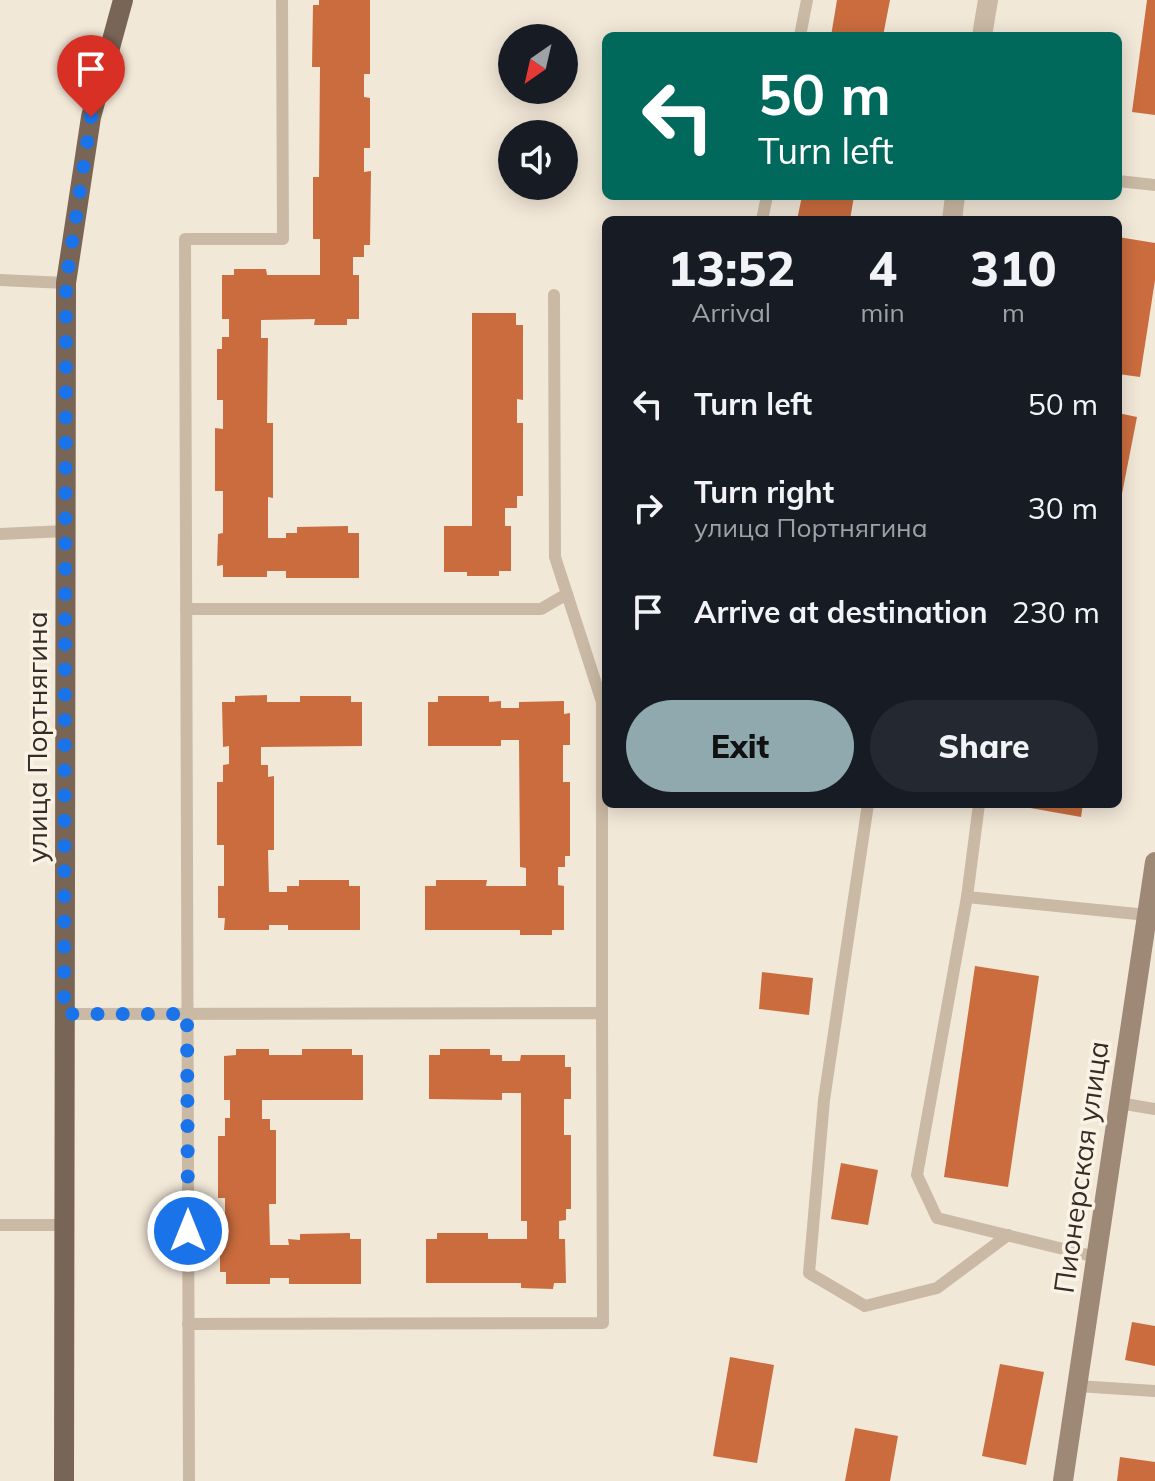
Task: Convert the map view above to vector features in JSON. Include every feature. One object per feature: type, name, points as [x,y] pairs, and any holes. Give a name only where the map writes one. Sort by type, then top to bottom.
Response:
[{"type":"main road","name":"улица Портнягина","points":[[64,1481],[66,283],[91,117],[123,0]]},
{"type":"street","points":[[983,32],[988,0]]},
{"type":"street","name":"Пионерская улица","points":[[1063,1481],[1155,862]]},
{"type":"lane","points":[[189,1481],[185,239],[283,239],[282,0]]},
{"type":"lane","points":[[801,32],[807,0]]},
{"type":"lane","points":[[1122,181],[1155,185]]},
{"type":"lane","points":[[0,280],[66,283]]},
{"type":"lane","points":[[188,1324],[603,1323],[602,702],[555,557],[554,295]]},
{"type":"lane","points":[[0,534],[65,531]]},
{"type":"lane","points":[[186,609],[541,609],[567,594]]},
{"type":"lane","points":[[867,808],[824,1100],[809,1273],[865,1306],[937,1288],[1008,1235]]},
{"type":"lane","points":[[978,808],[967,897],[917,1175],[937,1218],[1096,1257]]},
{"type":"lane","points":[[967,897],[1147,915]]},
{"type":"lane","points":[[64,1014],[602,1013]]},
{"type":"lane","points":[[1119,1103],[1155,1109]]},
{"type":"lane","points":[[0,1225],[64,1225]]},
{"type":"lane","points":[[1077,1386],[1155,1391]]},
{"type":"building","points":[[319,0],[370,0],[370,74],[364,74],[364,97],[370,98],[370,148],[364,148],[364,172],[371,171],[370,245],[364,245],[364,257],[353,257],[353,275],[359,275],[359,319],[347,319],[347,325],[314,325],[315,319],[261,320],[261,338],[268,338],[267,423],[273,423],[273,498],[268,497],[268,538],[286,538],[286,533],[297,533],[297,527],[348,526],[348,533],[359,533],[359,578],[286,578],[286,571],[267,571],[267,577],[223,577],[223,565],[217,566],[218,534],[223,533],[223,491],[215,491],[215,428],[223,429],[223,400],[217,400],[217,349],[222,349],[222,337],[229,337],[229,319],[222,319],[222,275],[234,275],[234,269],[266,269],[267,275],[320,275],[320,239],[313,239],[313,177],[319,177],[320,67],[312,67],[313,5],[319,5]]},
{"type":"building","points":[[837,0],[890,0],[884,32],[832,32]]},
{"type":"building","points":[[1147,0],[1155,0],[1155,115],[1132,112]]},
{"type":"building","points":[[801,200],[853,200],[851,216],[798,216]]},
{"type":"building","points":[[1122,238],[1155,243],[1155,280],[1140,377],[1122,375]]},
{"type":"building","points":[[472,313],[516,313],[516,325],[523,325],[523,400],[517,399],[517,423],[523,423],[523,496],[517,496],[517,508],[505,508],[505,526],[511,526],[511,571],[499,571],[499,576],[444,572],[444,526],[472,526]]},
{"type":"building","points":[[1122,414],[1137,417],[1122,494]]},
{"type":"building","points":[[267,695],[267,702],[300,702],[300,696],[351,696],[351,702],[362,702],[362,746],[261,747],[261,765],[268,765],[268,777],[274,776],[274,850],[268,850],[269,892],[287,892],[287,886],[299,886],[299,880],[349,880],[349,886],[360,886],[360,930],[288,930],[288,925],[269,925],[269,930],[224,930],[225,918],[218,918],[218,886],[224,886],[224,845],[217,845],[217,782],[223,782],[223,765],[229,764],[229,746],[223,747],[222,702],[235,702],[235,696]]},
{"type":"building","points":[[438,696],[489,696],[489,702],[501,701],[501,708],[519,708],[519,702],[564,701],[564,714],[570,713],[570,745],[563,745],[563,782],[570,782],[570,856],[565,856],[565,867],[558,867],[558,885],[564,886],[564,930],[552,930],[552,935],[520,935],[520,930],[425,930],[425,886],[436,886],[436,880],[487,880],[486,886],[526,886],[526,868],[520,867],[519,740],[501,740],[501,746],[428,746],[428,702],[438,702]]},
{"type":"building","points":[[1030,808],[1082,808],[1081,817]]},
{"type":"building","points":[[975,966],[1039,976],[1008,1187],[944,1177]]},
{"type":"building","points":[[762,972],[813,978],[809,1015],[759,1009]]},
{"type":"building","points":[[236,1049],[269,1049],[269,1055],[302,1055],[302,1049],[352,1049],[352,1055],[363,1055],[363,1100],[262,1100],[262,1119],[270,1119],[270,1130],[276,1130],[276,1204],[269,1204],[270,1245],[289,1245],[288,1239],[300,1240],[300,1234],[350,1233],[350,1239],[361,1239],[361,1284],[289,1284],[289,1278],[270,1278],[270,1284],[226,1284],[226,1272],[220,1272],[220,1239],[225,1239],[225,1198],[218,1198],[218,1136],[225,1136],[225,1118],[230,1118],[230,1100],[224,1100],[224,1056],[236,1055]]},
{"type":"building","points":[[440,1049],[490,1049],[490,1055],[502,1055],[502,1061],[520,1061],[521,1055],[565,1055],[565,1067],[571,1067],[571,1099],[564,1099],[564,1135],[571,1135],[571,1209],[566,1209],[566,1220],[559,1221],[559,1239],[565,1239],[566,1283],[554,1283],[553,1289],[521,1288],[521,1283],[426,1283],[426,1239],[437,1239],[437,1233],[488,1233],[488,1239],[527,1239],[527,1221],[521,1221],[521,1093],[502,1093],[502,1100],[429,1099],[429,1055],[440,1055]]},
{"type":"building","points":[[841,1163],[878,1170],[868,1225],[831,1219]]},
{"type":"building","points":[[1132,1322],[1155,1326],[1155,1366],[1125,1360]]},
{"type":"building","points":[[730,1357],[774,1365],[757,1463],[713,1456]]},
{"type":"building","points":[[1000,1364],[1044,1372],[1026,1465],[982,1456]]},
{"type":"building","points":[[855,1428],[898,1436],[890,1481],[845,1481]]},
{"type":"building","points":[[1120,1457],[1155,1462],[1155,1481],[1117,1481]]},
{"type":"route","points":[[91,117],[66,283],[64,1014],[187,1014],[188,1231]]}]
